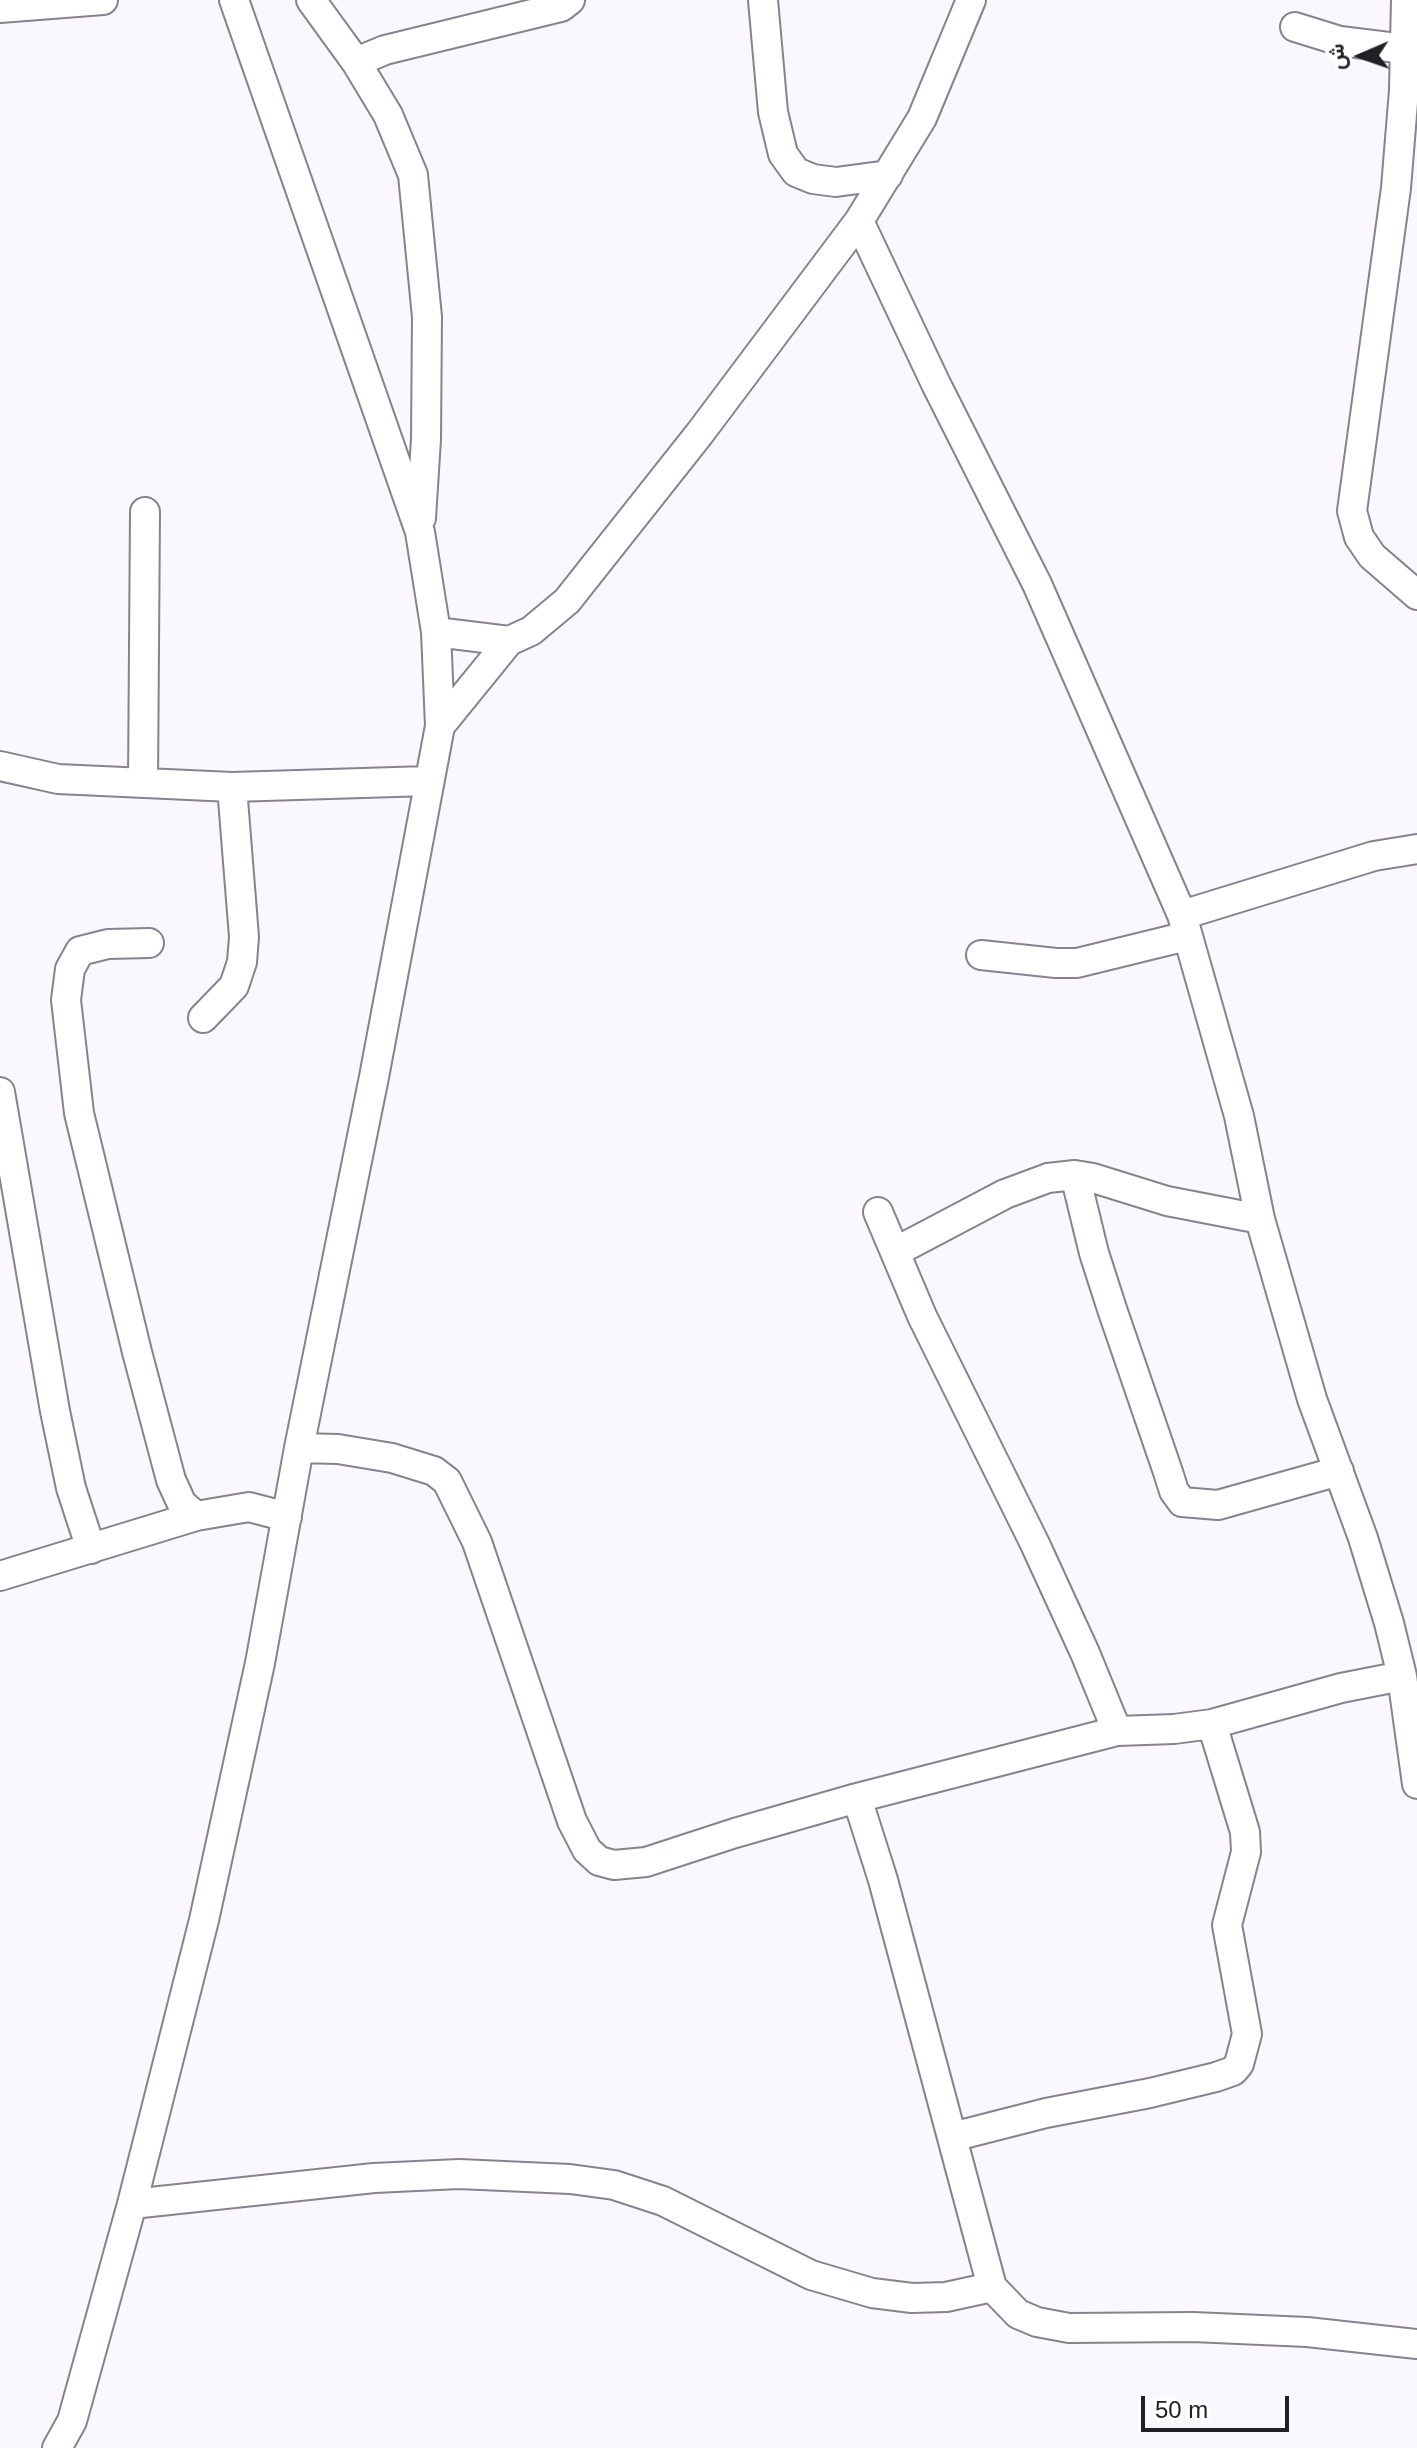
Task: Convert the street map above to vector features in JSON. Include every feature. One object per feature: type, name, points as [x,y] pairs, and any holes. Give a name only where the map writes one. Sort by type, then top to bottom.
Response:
[{"type":"street","points":[[0,8],[103,0]]},
{"type":"street","points":[[57,2448],[72,2435],[204,1920],[260,1663],[440,726],[436,632],[420,532],[234,0]]},
{"type":"street","points":[[311,0],[356,62],[388,115],[413,175],[427,317],[426,439],[420,532]]},
{"type":"street","points":[[356,62],[385,50],[561,7],[570,0]]},
{"type":"street","points":[[763,0],[773,112],[783,154],[796,172],[813,179],[836,182],[888,175]]},
{"type":"street","points":[[440,726],[509,641],[531,631],[567,601],[700,433],[859,221],[922,118],[971,0]]},
{"type":"street","points":[[1406,0],[1396,188],[1352,511],[1359,537],[1372,556],[1417,595]]},
{"type":"street","points":[[1295,27],[1340,41],[1405,49]]},
{"type":"street","points":[[859,221],[936,384],[1037,584],[1184,926],[1239,1116],[1260,1219],[1312,1399],[1363,1538],[1389,1623],[1402,1676],[1417,1784]]},
{"type":"street","points":[[143,783],[145,512]]},
{"type":"street","points":[[436,632],[509,641]]},
{"type":"street","points":[[0,766],[58,779],[232,787],[428,781]]},
{"type":"street","points":[[203,1018],[234,986],[242,962],[244,937],[232,787]]},
{"type":"street","points":[[981,955],[1077,963],[1374,856],[1417,849]]},
{"type":"street","points":[[149,943],[108,944],[80,951],[70,969],[66,1000],[79,1113],[137,1352],[171,1480],[182,1504],[196,1516]]},
{"type":"street","points":[[0,1092],[55,1411],[71,1488],[91,1549]]},
{"type":"street","points":[[895,1252],[1005,1194],[1048,1178],[1075,1175],[1167,1201],[1260,1219]]},
{"type":"street","points":[[1075,1175],[1094,1253],[1112,1309],[1174,1491],[1182,1502],[1218,1505],[1339,1471]]},
{"type":"street","points":[[878,1212],[922,1316],[1035,1544],[1117,1731]]},
{"type":"street","points":[[299,1448],[338,1449],[392,1458],[434,1471],[447,1481],[477,1542],[572,1821],[587,1850],[599,1861],[614,1865],[646,1862],[857,1798],[1117,1731],[1212,1724],[1341,1688],[1402,1676]]},
{"type":"street","points":[[0,1576],[196,1516],[249,1507],[287,1517]]},
{"type":"street","points":[[952,2137],[1046,2113],[1216,2077],[1233,2071],[1239,2064],[1247,2034],[1227,1925],[1244,1863],[1245,1832],[1212,1724]]},
{"type":"street","points":[[857,1798],[883,1880],[992,2287],[1018,2314],[1037,2322],[1069,2328],[1193,2327],[1307,2332],[1417,2344]]},
{"type":"street","points":[[132,2204],[374,2178],[471,2174],[570,2179],[614,2185],[663,2201],[811,2275],[872,2293],[912,2298],[946,2297],[992,2287]]}]
